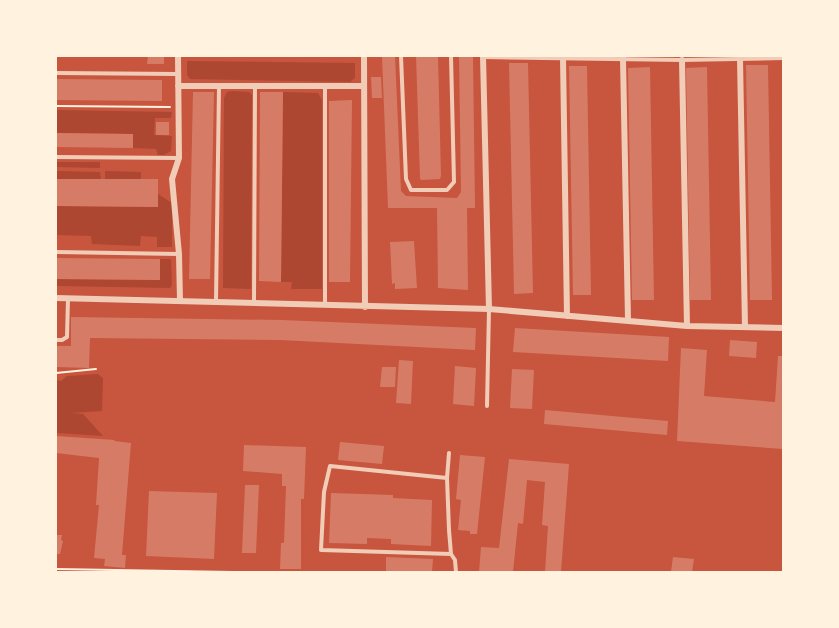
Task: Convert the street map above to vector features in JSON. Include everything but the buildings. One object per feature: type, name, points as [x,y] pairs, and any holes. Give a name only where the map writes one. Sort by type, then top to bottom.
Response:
[{"type":"street","points":[[178,56],[179,158],[172,179],[179,254],[180,301]]},
{"type":"street","points":[[364,56],[365,307]]},
{"type":"street","points":[[483,56],[489,309]]},
{"type":"street","points":[[563,58],[567,316]]},
{"type":"street","points":[[623,59],[628,320]]},
{"type":"street","points":[[683,59],[687,326]]},
{"type":"street","points":[[740,59],[745,327]]},
{"type":"street","points":[[178,86],[255,88],[364,86]]},
{"type":"street","points":[[56,298],[489,309],[687,326],[783,328]]},
{"type":"lane","points":[[401,56],[406,179],[411,190],[447,190],[454,182],[451,56]]},
{"type":"lane","points":[[483,56],[623,59],[783,58]]},
{"type":"lane","points":[[56,73],[178,74]]},
{"type":"lane","points":[[216,301],[219,86]]},
{"type":"lane","points":[[324,87],[325,305]]},
{"type":"lane","points":[[254,302],[255,88]]},
{"type":"lane","points":[[56,157],[179,158]]},
{"type":"lane","points":[[56,252],[179,254]]},
{"type":"lane","points":[[56,340],[67,337],[68,298]]},
{"type":"lane","points":[[487,406],[489,309]]},
{"type":"lane","points":[[449,453],[447,478],[450,554],[455,560],[456,573]]},
{"type":"lane","points":[[447,478],[330,466],[324,492],[321,550],[450,554]]},
{"type":"path","points":[[56,106],[178,107]]},
{"type":"path","points":[[56,373],[96,369]]},
{"type":"path","points":[[56,569],[233,573]]},
{"type":"shaded area","points":[[187,61],[355,63],[355,78],[350,82],[190,79],[187,75]]},
{"type":"shaded area","points":[[227,92],[249,92],[252,95],[251,289],[223,288],[224,98]]},
{"type":"shaded area","points":[[283,92],[318,93],[322,100],[322,289],[291,289],[292,282],[281,282]]},
{"type":"shaded area","points":[[56,110],[172,112],[171,118],[155,118],[154,135],[172,136],[171,151],[158,155],[156,149],[133,148],[133,134],[56,133]]},
{"type":"shaded area","points":[[57,162],[100,162],[100,168],[56,167]]},
{"type":"shaded area","points":[[57,171],[100,172],[101,179],[57,179]]},
{"type":"shaded area","points":[[105,171],[141,172],[141,179],[105,179]]},
{"type":"shaded area","points":[[158,194],[172,203],[172,247],[157,247],[157,237],[141,236],[140,246],[92,244],[91,236],[56,235],[56,206],[157,207]]},
{"type":"shaded area","points":[[160,259],[171,259],[172,285],[170,288],[56,286],[56,279],[159,280]]},
{"type":"shaded area","points":[[98,374],[103,378],[102,411],[71,413],[83,414],[103,436],[56,433],[56,380],[61,381],[67,376]]}]
